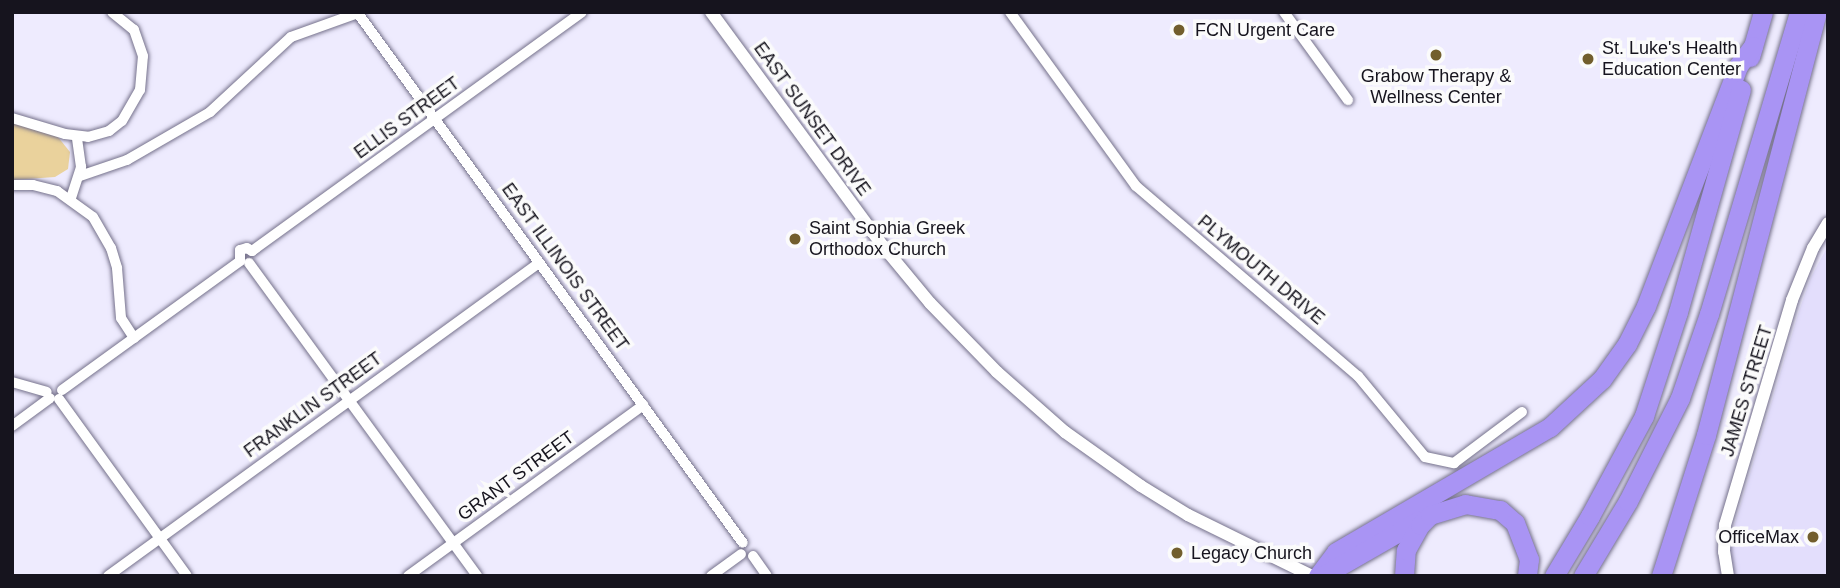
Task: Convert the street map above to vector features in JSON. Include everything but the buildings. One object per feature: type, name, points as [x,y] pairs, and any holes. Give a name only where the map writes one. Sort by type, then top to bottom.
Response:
[{"type":"highway","points":[[1554,576],[1644,416],[1678,312],[1763,12]]},
{"type":"highway","points":[[1583,576],[1628,501],[1680,398],[1709,314],[1799,12]]},
{"type":"highway","points":[[1661,576],[1713,410],[1817,12]]},
{"type":"highway","points":[[1320,576],[1336,552],[1550,427],[1602,379],[1627,344],[1646,306],[1738,66],[1753,46]]},
{"type":"highway","points":[[1320,576],[1430,515],[1465,504],[1500,510],[1515,523],[1525,541],[1529,559],[1527,576]]},
{"type":"highway","points":[[1404,576],[1409,541],[1430,515]]},
{"type":"street","points":[[12,118],[77,137],[95,136],[109,131],[122,121],[133,106],[142,82],[143,64],[139,39],[126,16],[112,12]]},
{"type":"street","name":"ELLIS STREET","points":[[12,426],[247,258],[582,12]]},
{"type":"street","name":"EAST SUNSET DRIVE","points":[[711,12],[882,245],[942,317],[997,372],[1065,432],[1141,486],[1188,515],[1312,576]]},
{"type":"street","name":"PLYMOUTH DRIVE","points":[[1010,12],[1136,186],[1358,376],[1425,457],[1454,463],[1522,412]]},
{"type":"street","points":[[1284,12],[1348,100]]},
{"type":"street","points":[[80,176],[127,160],[210,112],[291,37],[358,13]]},
{"type":"street","name":"EAST ILLINOIS STREET","points":[[358,13],[746,551],[767,576]]},
{"type":"street","points":[[71,198],[80,176],[77,137]]},
{"type":"street","points":[[12,185],[48,188],[71,198],[93,217],[107,238],[117,268],[121,318],[134,338]]},
{"type":"street","name":"JAMES STREET","points":[[1728,576],[1724,552],[1725,525],[1796,291],[1813,248],[1828,223]]},
{"type":"street","points":[[247,258],[477,576]]},
{"type":"street","name":"FRANKLIN STREET","points":[[108,576],[539,263]]},
{"type":"street","points":[[12,382],[55,395],[187,576]]},
{"type":"street","name":"GRANT STREET","points":[[408,576],[643,405]]},
{"type":"street","points":[[711,576],[746,551]]},
{"type":"shaded area","points":[[12,122],[58,137],[70,152],[68,169],[55,177],[12,180]]},
{"type":"shaded area","points":[[1828,246],[1828,576],[1719,576],[1799,311],[1811,277]]},
{"type":"place","name":"FCN Urgent Care","points":[[1179,30]]},
{"type":"place","name":"Grabow Therapy & Wellness Center","points":[[1436,55]]},
{"type":"place","name":"St. Luke's Health Education Center","points":[[1588,59]]},
{"type":"place","name":"Saint Sophia Greek Orthodox Church","points":[[795,239]]},
{"type":"place","name":"OfficeMax","points":[[1813,537]]},
{"type":"place","name":"Legacy Church","points":[[1177,553]]}]
